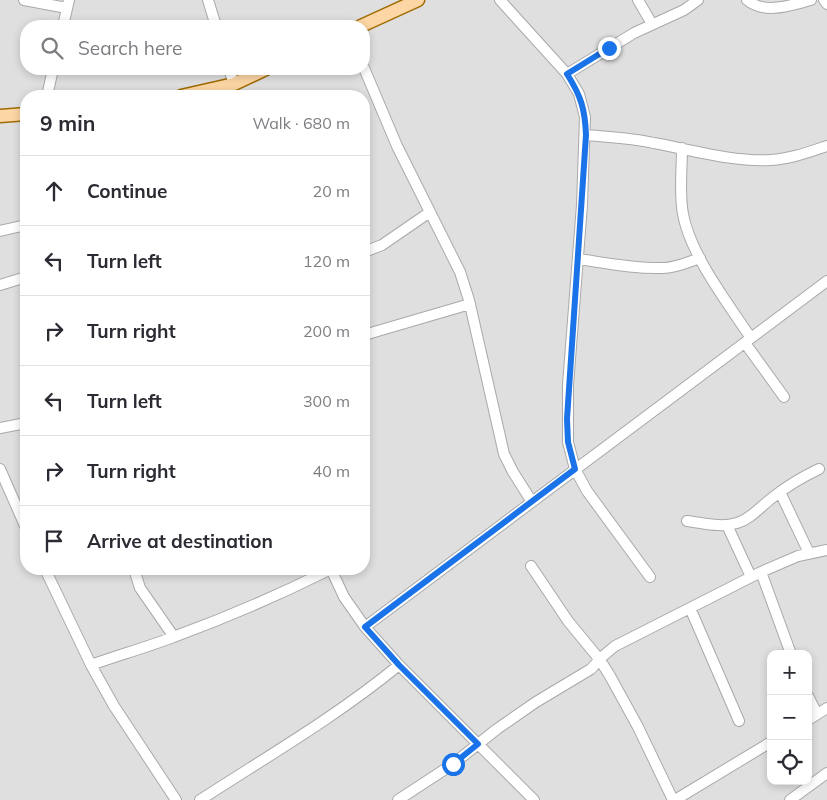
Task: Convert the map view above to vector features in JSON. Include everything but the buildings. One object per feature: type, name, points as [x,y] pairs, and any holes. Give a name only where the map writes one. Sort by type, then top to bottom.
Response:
[{"type":"main road","points":[[370,22],[418,0]]},
{"type":"main road","points":[[227,89],[254,75]]},
{"type":"main road","points":[[0,116],[20,114]]},
{"type":"street","points":[[24,0],[68,4],[64,20]]},
{"type":"street","points":[[208,0],[214,20]]},
{"type":"street","points":[[500,0],[567,74],[579,94],[585,117],[586,135],[567,419],[568,442],[575,469],[586,491],[650,577]]},
{"type":"street","points":[[638,0],[652,24]]},
{"type":"street","points":[[567,74],[652,24],[684,10],[698,0]]},
{"type":"street","points":[[747,0],[751,4],[769,8],[811,0]]},
{"type":"street","points":[[824,0],[827,4]]},
{"type":"street","points":[[48,90],[52,75]]},
{"type":"street","points":[[227,89],[228,75]]},
{"type":"street","points":[[367,75],[398,146],[460,272],[470,304],[504,454],[532,502]]},
{"type":"street","points":[[586,135],[652,142],[722,156],[772,160],[827,146]]},
{"type":"street","points":[[682,148],[682,214],[687,232],[748,340],[784,397]]},
{"type":"street","points":[[370,250],[382,245],[430,212]]},
{"type":"street","points":[[0,231],[20,226]]},
{"type":"street","points":[[578,259],[636,267],[664,268],[679,266],[700,258]]},
{"type":"street","points":[[0,286],[20,279]]},
{"type":"street","points":[[365,627],[827,281]]},
{"type":"street","points":[[370,333],[470,304]]},
{"type":"street","points":[[0,428],[20,424]]},
{"type":"street","points":[[0,469],[20,514]]},
{"type":"street","points":[[687,521],[719,526],[737,523],[747,519],[780,492],[801,478],[819,469]]},
{"type":"street","points":[[780,492],[809,554]]},
{"type":"street","points":[[726,525],[750,577]]},
{"type":"street","points":[[398,800],[453,764],[496,729],[591,669],[615,646],[761,572],[798,556],[827,550]]},
{"type":"street","points":[[531,566],[568,621],[600,660],[638,727],[674,800],[767,744]]},
{"type":"street","points":[[761,572],[790,650]]},
{"type":"street","points":[[48,575],[114,706],[176,800]]},
{"type":"street","points":[[136,575],[140,588],[174,637]]},
{"type":"street","points":[[92,664],[174,637],[319,575]]},
{"type":"street","points":[[334,575],[348,604],[365,627],[399,665],[534,800]]},
{"type":"street","points":[[690,608],[739,721]]},
{"type":"street","points":[[200,800],[338,712],[399,665]]},
{"type":"street","points":[[813,717],[827,708]]},
{"type":"street","points":[[790,800],[827,773]]},
{"type":"shaded area","points":[[0,0],[827,0],[827,800],[0,800]]},
{"type":"route","points":[[453,764],[478,744],[399,665],[365,627],[575,469],[568,442],[568,385],[586,135],[585,117],[579,94],[567,74],[609,48]]}]
